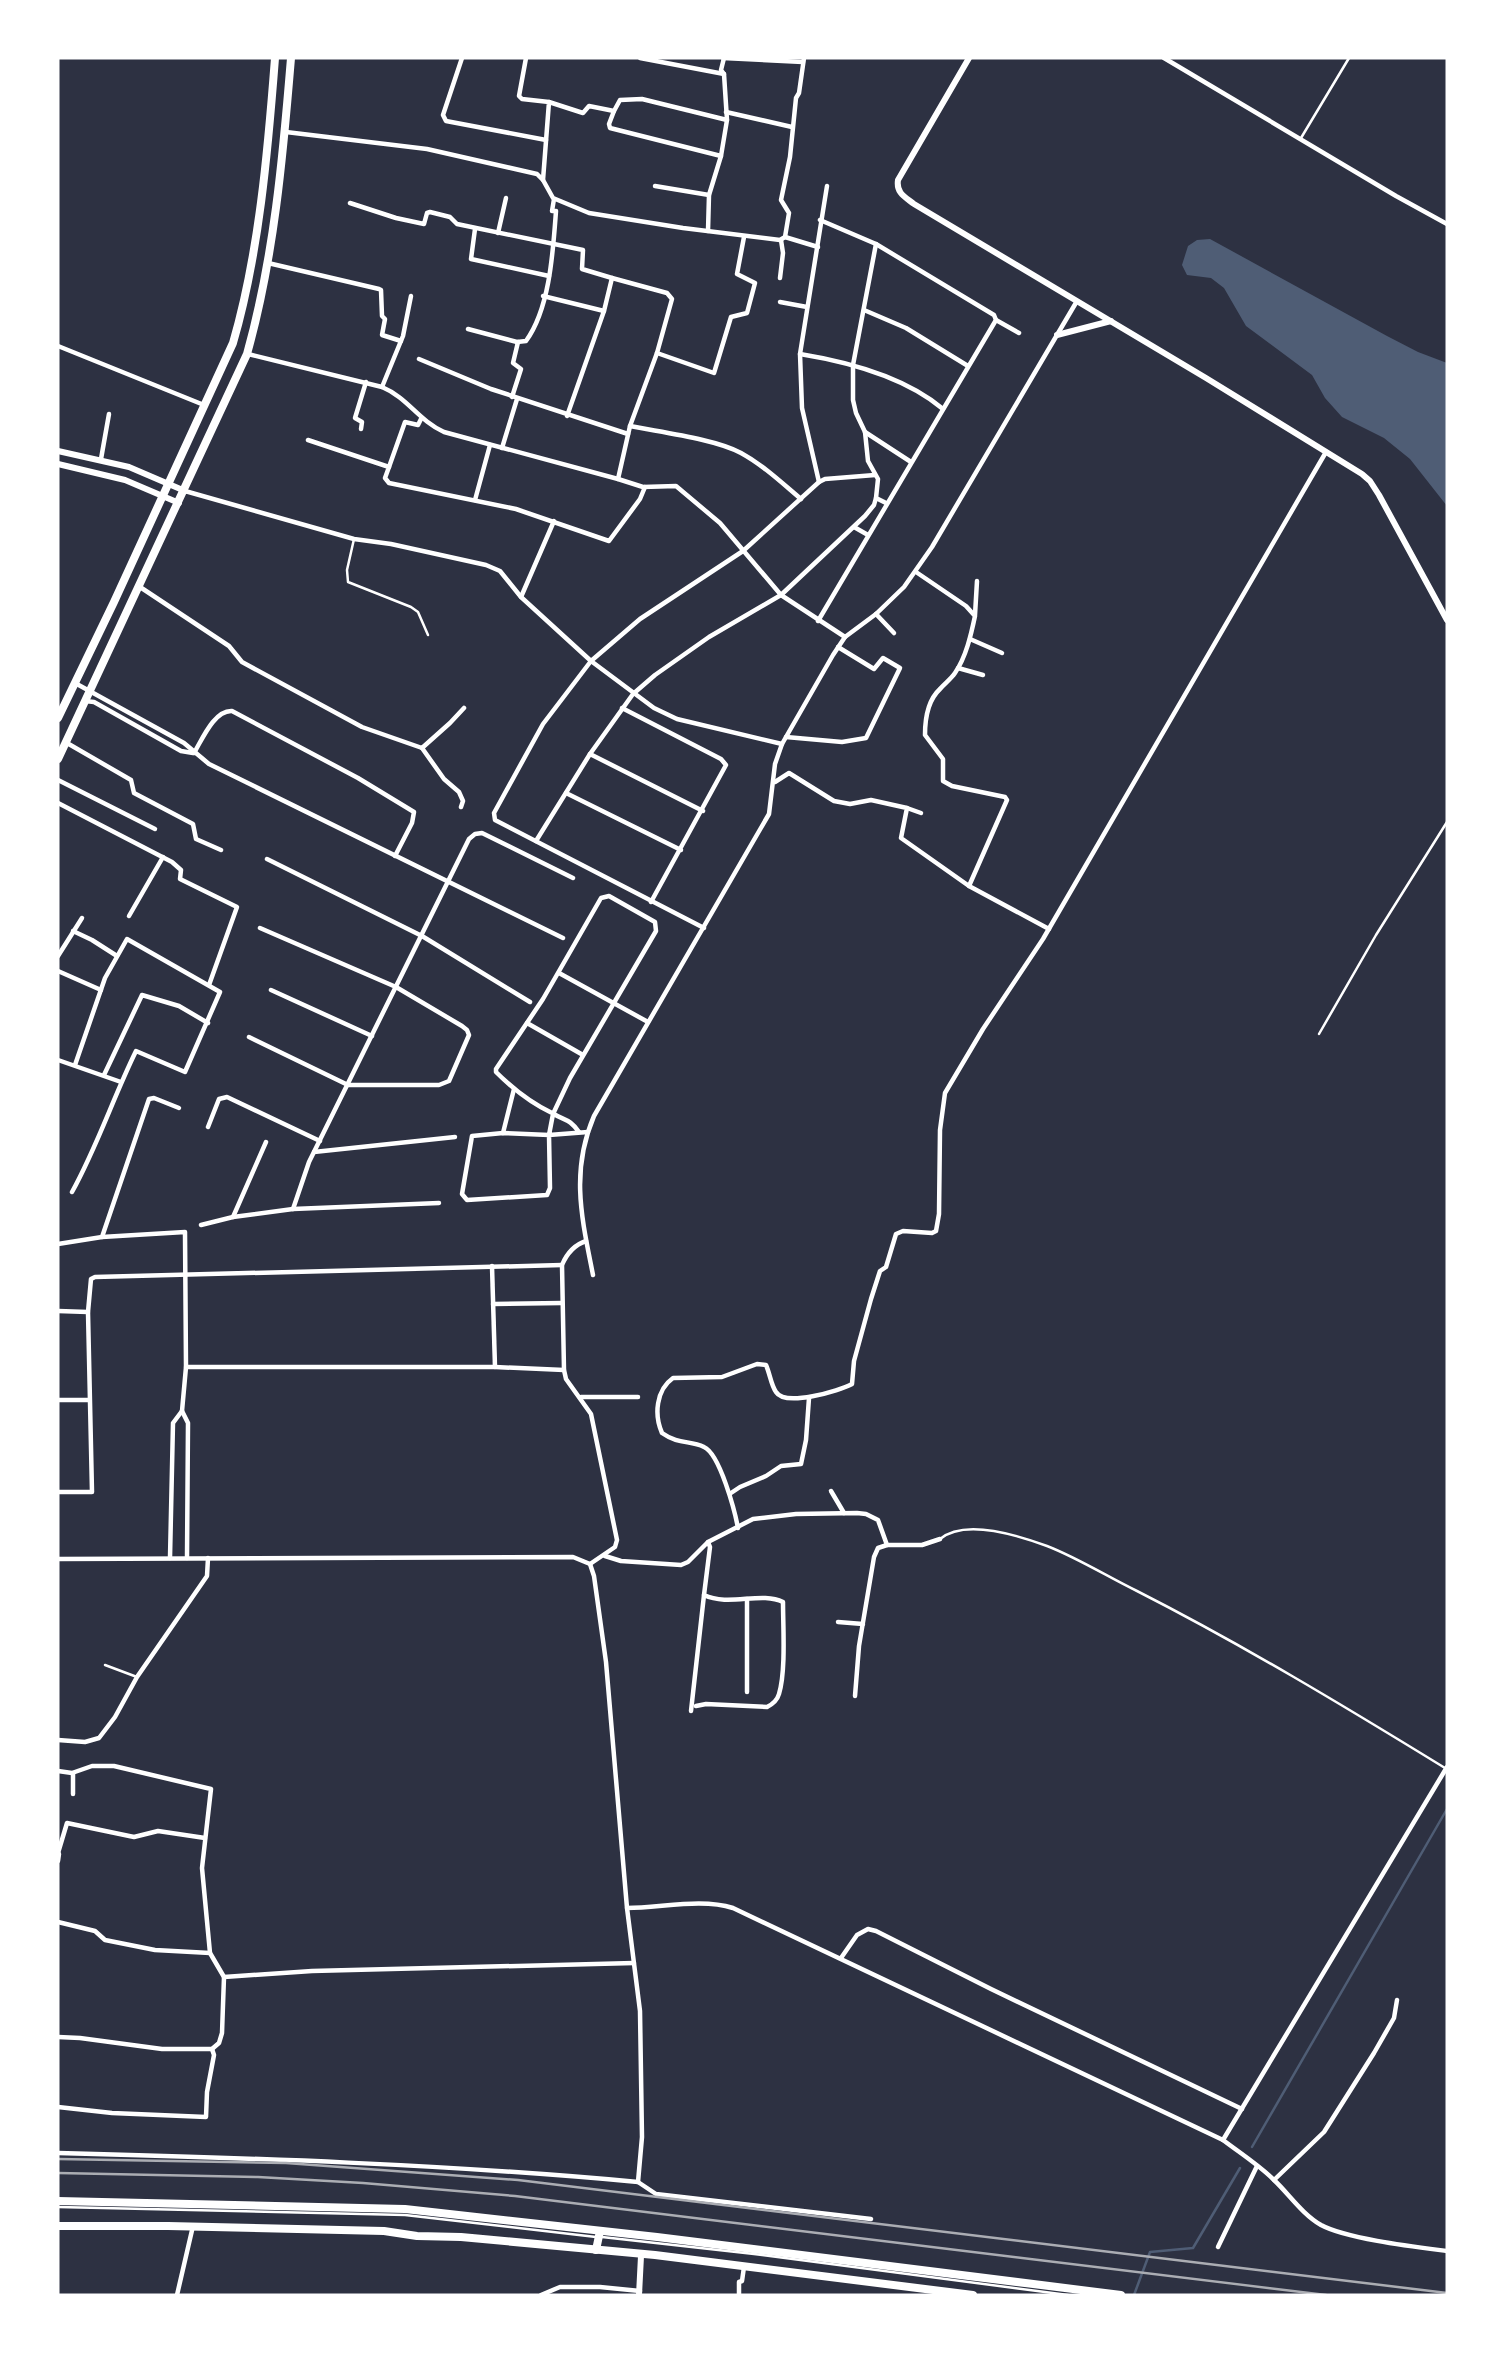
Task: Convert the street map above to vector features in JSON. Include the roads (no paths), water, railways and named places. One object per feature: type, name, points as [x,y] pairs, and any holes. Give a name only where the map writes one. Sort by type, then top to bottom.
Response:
[{"type":"main road","points":[[58,718],[233,343],[243,306],[262,186],[275,58]]},
{"type":"main road","points":[[58,760],[180,503],[247,354],[259,311],[267,263],[285,132],[291,58]]},
{"type":"main road","points":[[58,2201],[405,2208],[599,2234],[1121,2295]]},
{"type":"main road","points":[[58,2226],[384,2231],[744,2266],[973,2295]]},
{"type":"main road","points":[[596,2250],[599,2234]]},
{"type":"street","points":[[462,58],[443,115],[446,121],[546,140]]},
{"type":"street","points":[[526,58],[519,96],[522,99],[550,102],[583,113],[593,105],[614,111]]},
{"type":"street","points":[[640,58],[724,74]]},
{"type":"street","points":[[708,231],[709,195],[721,156],[727,120],[724,74],[721,70],[723,58],[803,60],[790,157],[781,200],[789,213],[783,239],[780,278]]},
{"type":"street","points":[[969,58],[898,180],[900,193],[1370,481],[1447,620]]},
{"type":"street","points":[[1164,58],[1447,225]]},
{"type":"street","points":[[721,156],[612,130],[609,124],[623,98],[642,99],[727,120]]},
{"type":"street","points":[[543,180],[550,102]]},
{"type":"street","points":[[726,113],[792,127]]},
{"type":"street","points":[[285,132],[427,149],[537,174],[543,180],[550,196],[589,213],[744,237],[783,239],[818,247]]},
{"type":"street","points":[[655,186],[709,195]]},
{"type":"street","points":[[819,482],[802,408],[800,354],[827,186]]},
{"type":"street","points":[[498,233],[506,198]]},
{"type":"street","points":[[468,330],[519,342],[526,341],[534,330],[548,276],[556,211],[552,211],[554,199]]},
{"type":"street","points":[[350,203],[424,224],[427,213],[430,212],[450,217],[457,224],[583,250],[582,269],[667,293],[671,297],[657,353],[630,426],[618,479]]},
{"type":"street","points":[[820,220],[876,244],[1020,333]]},
{"type":"street","points":[[475,228],[471,259],[548,276]]},
{"type":"street","points":[[657,353],[714,373],[731,317],[747,313],[755,283],[737,274],[744,237]]},
{"type":"street","points":[[536,841],[590,754],[632,694],[680,657],[780,595],[874,505],[878,479],[868,461],[865,432],[853,400],[853,365],[876,244]]},
{"type":"street","points":[[267,263],[381,290],[382,316],[385,319],[382,335],[401,341]]},
{"type":"street","points":[[567,416],[604,311],[612,278]]},
{"type":"street","points":[[382,387],[401,341],[411,296]]},
{"type":"street","points":[[544,296],[604,311]]},
{"type":"street","points":[[593,1275],[579,1202],[579,1182],[588,1132],[599,1107],[769,814],[775,764],[782,744],[838,647],[845,637],[876,614],[916,572],[1077,301]]},
{"type":"street","points":[[780,302],[807,307]]},
{"type":"street","points":[[864,310],[906,328],[968,366]]},
{"type":"street","points":[[818,621],[996,320]]},
{"type":"street","points":[[1057,335],[1111,321]]},
{"type":"street","points":[[502,448],[521,369],[513,363],[519,342]]},
{"type":"street","points":[[58,346],[204,405]]},
{"type":"street","points":[[247,354],[382,387],[404,399],[421,419],[444,432],[645,487],[670,485],[681,489],[720,523],[780,595],[845,637]]},
{"type":"street","points":[[800,354],[853,365],[898,382],[943,409]]},
{"type":"street","points":[[419,359],[515,398],[628,434]]},
{"type":"street","points":[[361,429],[362,422],[355,418],[366,382]]},
{"type":"street","points":[[101,459],[109,414]]},
{"type":"street","points":[[421,419],[418,425],[405,422],[384,478],[389,483],[516,509],[609,541],[640,499],[645,487]]},
{"type":"street","points":[[630,426],[739,452],[801,499]]},
{"type":"street","points":[[865,432],[911,462]]},
{"type":"street","points":[[308,440],[388,467]]},
{"type":"street","points":[[475,500],[490,445]]},
{"type":"street","points":[[58,451],[129,467],[185,491],[354,539],[391,544],[486,565],[500,571],[521,597],[591,661],[654,708],[677,719],[782,744]]},
{"type":"street","points":[[738,1528],[731,1493],[706,1447],[678,1442],[662,1433],[658,1398],[660,1391],[673,1378],[722,1377],[758,1364],[766,1366],[780,1397],[809,1398],[852,1384],[854,1361],[870,1299],[880,1271],[886,1267],[896,1234],[904,1231],[934,1233],[937,1227],[940,1130],[945,1093],[983,1029],[1049,929],[1326,452]]},
{"type":"street","points":[[58,464],[125,480],[180,503]]},
{"type":"street","points":[[704,928],[495,820],[494,813],[543,724],[591,661],[634,624],[743,551],[819,482],[875,475]]},
{"type":"street","points":[[876,498],[886,503]]},
{"type":"street","points":[[521,597],[554,521]]},
{"type":"street","points":[[854,527],[868,535]]},
{"type":"street","points":[[916,572],[975,615]]},
{"type":"street","points":[[969,886],[1007,800],[1005,797],[952,786],[943,781],[943,759],[927,740],[925,731],[930,702],[937,691],[954,676],[970,639],[977,582]]},
{"type":"street","points":[[140,587],[229,646],[236,657],[250,667],[362,727],[422,748],[444,779],[459,792],[463,801],[461,807]]},
{"type":"street","points":[[876,614],[894,633]]},
{"type":"street","points":[[970,639],[1002,653]]},
{"type":"street","points":[[786,737],[842,742],[866,738],[900,667],[883,659],[874,670],[838,647]]},
{"type":"street","points":[[958,668],[983,675]]},
{"type":"street","points":[[75,683],[184,743],[209,764],[563,938]]},
{"type":"street","points":[[85,701],[94,702],[181,751],[194,753]]},
{"type":"street","points":[[422,748],[464,708]]},
{"type":"street","points":[[622,708],[726,762],[726,768],[703,811],[651,902]]},
{"type":"street","points":[[194,753],[219,715],[226,710],[232,711],[358,778],[414,812],[412,823],[395,856]]},
{"type":"street","points":[[66,743],[131,780],[134,793],[193,824],[197,839],[221,850]]},
{"type":"street","points":[[590,754],[703,811]]},
{"type":"street","points":[[774,783],[789,773],[834,801],[850,804],[871,800],[921,813]]},
{"type":"street","points":[[58,780],[155,829]]},
{"type":"street","points":[[565,793],[681,850]]},
{"type":"street","points":[[58,803],[163,857],[180,869],[182,880],[237,907],[209,986]]},
{"type":"street","points":[[906,808],[901,838],[969,886],[1049,929]]},
{"type":"street","points":[[293,1209],[301,1181],[314,1152],[470,839],[475,834],[482,833],[573,878]]},
{"type":"street","points":[[129,916],[163,857]]},
{"type":"street","points":[[267,859],[422,936],[530,1002]]},
{"type":"street","points":[[579,1132],[569,1119],[553,1114],[514,1089],[496,1069],[559,973],[601,898],[609,896],[655,922],[656,931],[583,1055],[553,1114],[549,1135],[550,1188],[547,1195],[467,1200],[462,1194],[471,1139],[475,1135],[549,1135],[588,1132]]},
{"type":"street","points":[[58,956],[82,918]]},
{"type":"street","points":[[249,1037],[348,1085],[439,1085],[449,1081],[468,1041],[467,1030],[396,987],[260,928]]},
{"type":"street","points":[[73,932],[117,956]]},
{"type":"street","points":[[72,1192],[85,1169],[121,1082],[137,1051],[185,1072],[220,992],[129,939],[126,940],[101,990],[75,1065]]},
{"type":"street","points":[[58,971],[101,990]]},
{"type":"street","points":[[559,973],[648,1022]]},
{"type":"street","points":[[271,990],[373,1036]]},
{"type":"street","points":[[104,1074],[142,995],[179,1006],[208,1023]]},
{"type":"street","points":[[527,1023],[583,1055]]},
{"type":"street","points":[[58,1060],[121,1082]]},
{"type":"street","points":[[503,1133],[514,1089]]},
{"type":"street","points":[[208,1127],[219,1099],[228,1097],[320,1141]]},
{"type":"street","points":[[102,1237],[149,1100],[154,1098],[179,1108]]},
{"type":"street","points":[[314,1152],[456,1137]]},
{"type":"street","points":[[233,1217],[266,1142]]},
{"type":"street","points":[[201,1224],[293,1209],[439,1203]]},
{"type":"street","points":[[58,1244],[102,1237],[185,1232],[186,1367],[182,1412],[188,1423],[187,1558]]},
{"type":"street","points":[[586,1241],[575,1246],[562,1265],[564,1370],[566,1379],[591,1414],[617,1537],[615,1547],[590,1564]]},
{"type":"street","points":[[58,1492],[92,1492],[88,1312],[91,1279],[100,1276],[562,1265]]},
{"type":"street","points":[[492,1266],[495,1367]]},
{"type":"street","points":[[493,1304],[562,1303]]},
{"type":"street","points":[[58,1311],[88,1312]]},
{"type":"street","points":[[186,1367],[495,1367],[564,1370]]},
{"type":"street","points":[[580,1397],[638,1397]]},
{"type":"street","points":[[731,1493],[780,1466],[801,1464],[809,1398]]},
{"type":"street","points":[[58,1400],[89,1399]]},
{"type":"street","points":[[170,1558],[173,1423],[182,1412]]},
{"type":"street","points":[[831,1491],[844,1513]]},
{"type":"street","points":[[605,1556],[621,1561],[681,1565],[688,1562],[708,1542],[753,1520],[844,1513],[866,1514],[876,1518],[887,1545]]},
{"type":"street","points":[[855,1696],[863,1624],[874,1557],[878,1548],[887,1545],[922,1545],[940,1539]]},
{"type":"street","points":[[691,1711],[710,1547],[708,1542]]},
{"type":"street","points":[[58,1559],[573,1557],[590,1564],[606,1662],[627,1908],[640,2011],[642,2137],[638,2182]]},
{"type":"street","points":[[58,1740],[73,1743],[97,1740],[207,1576],[208,1558]]},
{"type":"street","points":[[696,1706],[706,1703],[767,1707],[779,1695],[783,1602],[778,1599],[727,1601],[704,1595]]},
{"type":"street","points":[[747,1599],[747,1692]]},
{"type":"street","points":[[838,1622],[863,1624]]},
{"type":"street","points":[[58,1771],[73,1773],[92,1766],[114,1766],[209,1788],[212,1792],[202,1868],[210,1953],[224,1977],[222,2033],[219,2043],[212,2049],[162,2049],[58,2037]]},
{"type":"street","points":[[1223,2140],[1447,1768]]},
{"type":"street","points":[[73,1773],[73,1794]]},
{"type":"street","points":[[58,1861],[67,1824],[134,1837],[158,1831],[205,1838]]},
{"type":"street","points":[[627,1908],[721,1905],[841,1958],[1223,2140],[1274,2180],[1305,2212],[1329,2229],[1447,2251]]},
{"type":"street","points":[[58,1922],[95,1931],[105,1940],[155,1950],[210,1953]]},
{"type":"street","points":[[841,1958],[863,1931],[876,1931],[1242,2109]]},
{"type":"street","points":[[224,1977],[312,1970],[634,1963]]},
{"type":"street","points":[[1274,2180],[1324,2132],[1394,2018],[1397,2000]]},
{"type":"street","points":[[58,2107],[112,2113],[206,2117],[212,2049]]},
{"type":"street","points":[[58,2153],[510,2170],[638,2182],[656,2194],[871,2219]]},
{"type":"street","points":[[1218,2248],[1257,2166]]},
{"type":"street","points":[[177,2295],[193,2227]]},
{"type":"street","points":[[541,2295],[560,2287],[600,2287],[640,2293],[641,2256]]},
{"type":"street","points":[[738,2295],[744,2266]]},
{"type":"lane","points":[[1301,138],[1349,58]]},
{"type":"lane","points":[[354,539],[347,570],[348,582],[411,607],[418,612],[428,635]]},
{"type":"lane","points":[[1319,1034],[1376,934],[1447,822]]},
{"type":"lane","points":[[940,1539],[944,1535],[968,1528],[988,1530],[1048,1546],[1261,1657],[1447,1768]]},
{"type":"lane","points":[[106,1665],[137,1677]]},
{"type":"lane","points":[[58,2207],[405,2216],[599,2234],[1068,2295]]},
{"type":"water","points":[[1210,239],[1387,336],[1447,363],[1447,506],[1410,459],[1384,438],[1342,417],[1325,398],[1312,375],[1246,326],[1224,288],[1211,278],[1187,275],[1182,265],[1188,246],[1197,240]]},
{"type":"waterway","points":[[1252,2147],[1447,1809]]},
{"type":"waterway","points":[[1134,2295],[1150,2252],[1193,2248],[1240,2168]]},
{"type":"railway","points":[[58,2159],[286,2163],[518,2180],[1447,2293]]},
{"type":"railway","points":[[58,2173],[258,2177],[515,2196],[1326,2295]]}]
